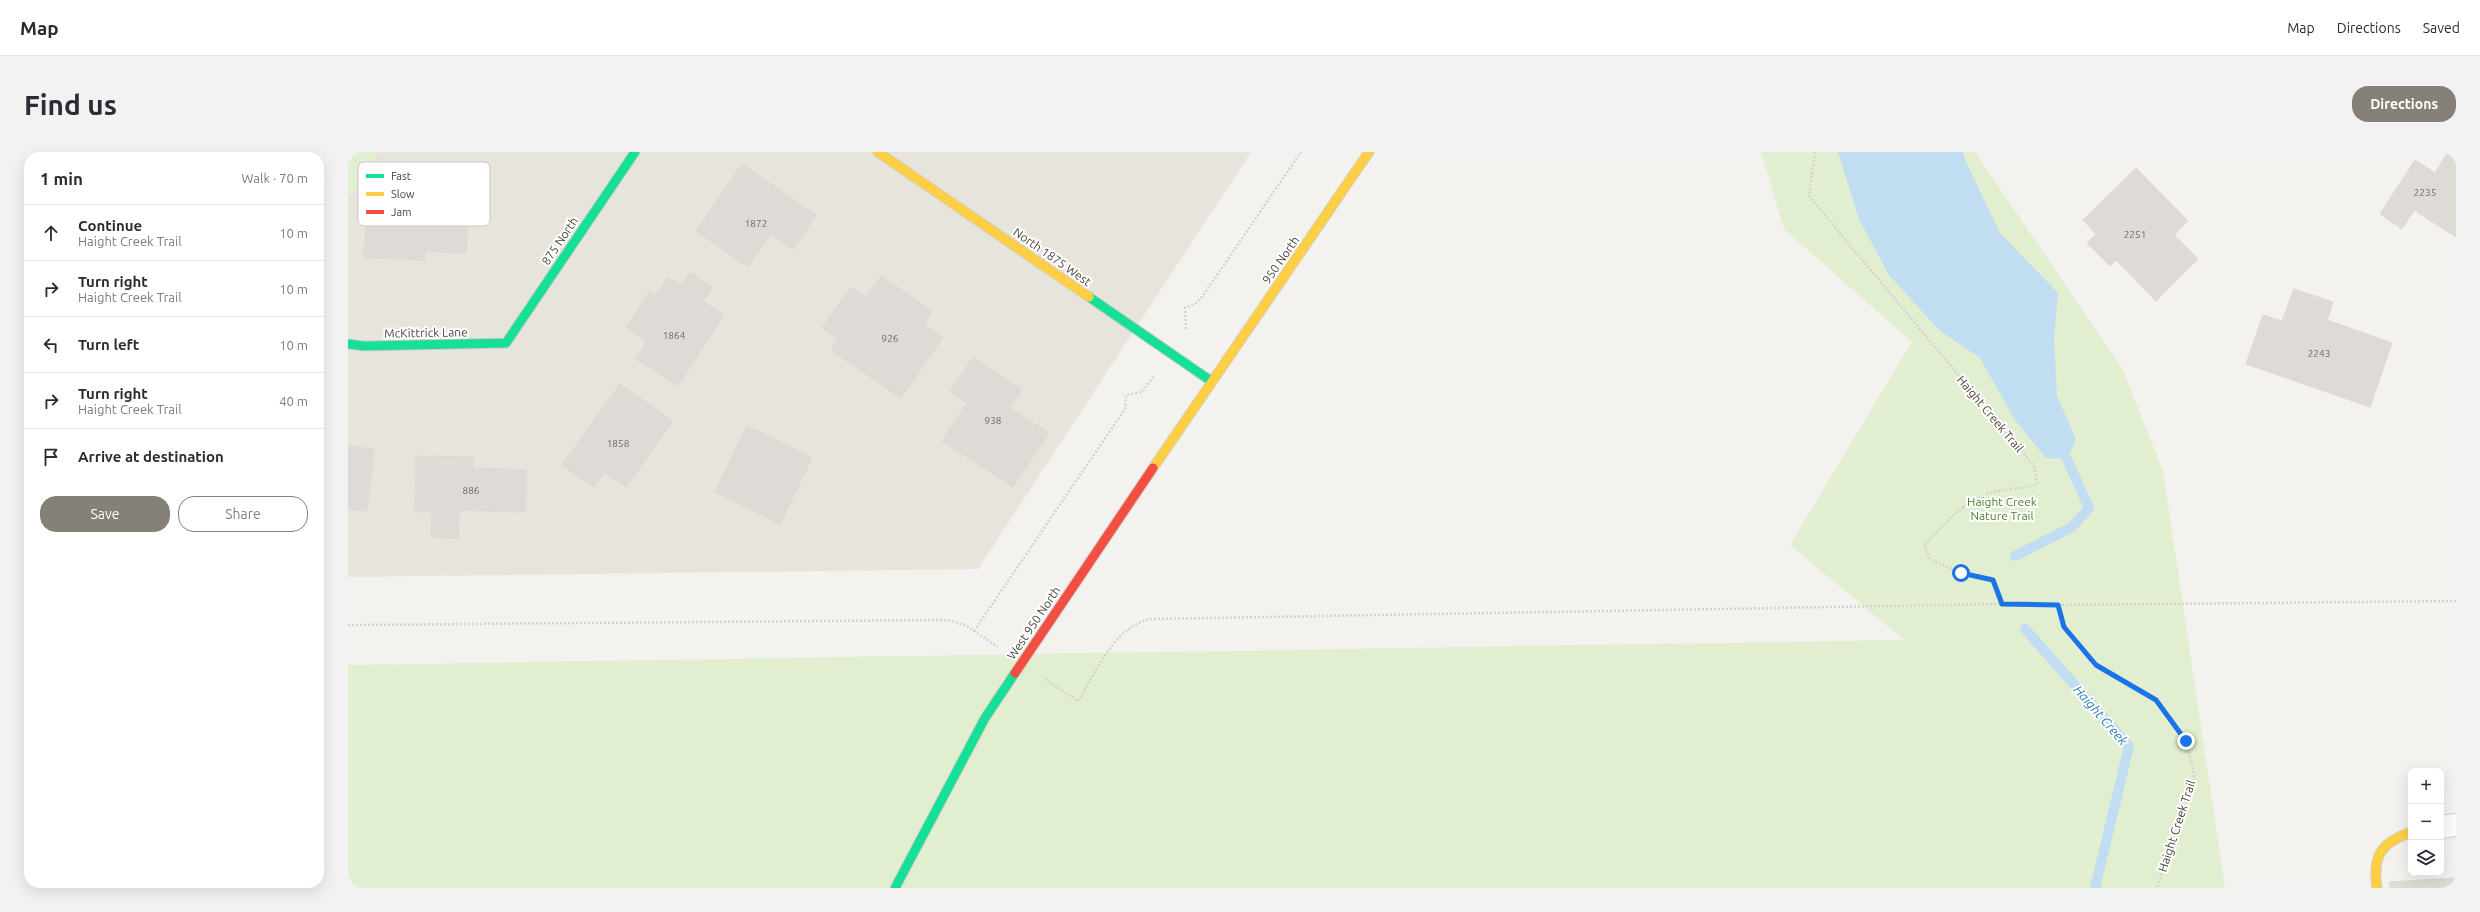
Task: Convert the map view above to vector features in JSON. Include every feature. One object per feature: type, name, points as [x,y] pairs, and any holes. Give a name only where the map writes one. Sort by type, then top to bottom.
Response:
[{"type":"street","name":"875 North","points":[[506,343],[635,152]]},
{"type":"street","name":"North 1875 West","points":[[878,152],[1212,381]]},
{"type":"street","name":"950 North","points":[[1212,381],[1369,152]]},
{"type":"street","name":"McKittrick Lane","points":[[348,344],[364,346],[506,343]]},
{"type":"street","name":"West 950 North","points":[[895,888],[936,807],[985,718],[1212,381]]},
{"type":"street","points":[[2444,827],[2456,825]]},
{"type":"street","points":[[2377,888],[2374,864],[2380,853],[2395,837],[2408,833]]},
{"type":"path","points":[[1185,308],[1196,303],[1202,297],[1301,152]]},
{"type":"path","name":"Haight Creek Trail","points":[[1815,152],[1809,196],[2001,429],[2034,466],[2037,484],[2022,490],[1989,493],[1957,509],[1924,545],[1930,559],[1961,573],[1993,580],[2002,604]]},
{"type":"path","points":[[348,625],[946,620],[955,621],[974,631],[1125,409],[1126,395]]},
{"type":"path","points":[[1078,701],[1121,634],[1141,621],[1168,618],[2002,604],[2058,605],[2456,601]]},
{"type":"path","name":"Haight Creek Trail","points":[[2058,605],[2064,627],[2096,665],[2156,700],[2186,741],[2195,778],[2157,888]]},
{"type":"shaded area","points":[[348,152],[1251,152],[978,569],[348,577]]},
{"type":"green space","points":[[348,152],[380,152],[373,162],[358,162],[358,184],[348,199]]},
{"type":"green space","name":"Haight Creek Nature Trail","points":[[1761,152],[1975,152],[2122,368],[2163,471],[2225,888],[348,888],[348,665],[1904,640],[1790,545],[1912,342],[1784,229]]},
{"type":"water","points":[[1838,152],[1963,152],[1966,162],[2000,233],[2058,293],[2054,338],[2057,396],[2076,439],[2067,459],[2046,458],[2015,420],[1980,358],[1939,330],[1889,275],[1859,219]]},
{"type":"building","points":[[2448,152],[2456,152],[2456,237],[2414,210],[2402,229],[2380,214],[2415,160],[2435,173]]},
{"type":"building","points":[[742,164],[816,215],[793,250],[771,234],[748,267],[696,231]]},
{"type":"building","points":[[2136,168],[2188,221],[2174,235],[2198,259],[2156,301],[2116,260],[2110,266],[2087,243],[2096,234],[2083,220]]},
{"type":"building","points":[[366,226],[468,226],[466,253],[425,251],[425,260],[364,257]]},
{"type":"building","points":[[690,273],[713,287],[703,301],[724,315],[678,386],[636,359],[647,342],[626,328],[649,292],[655,296],[668,277],[682,286]]},
{"type":"building","points":[[881,276],[932,311],[924,324],[943,337],[901,398],[831,350],[838,339],[822,328],[851,287],[866,297]]},
{"type":"building","points":[[2294,289],[2333,302],[2327,320],[2392,343],[2370,407],[2246,364],[2263,315],[2282,321]]},
{"type":"building","points":[[973,357],[1022,389],[1010,408],[1049,433],[1013,487],[942,441],[967,403],[950,392]]},
{"type":"building","points":[[620,384],[673,421],[626,487],[605,472],[594,487],[562,465]]},
{"type":"building","points":[[747,426],[812,458],[780,524],[715,492]]},
{"type":"building","points":[[348,446],[374,449],[367,511],[348,509]]},
{"type":"building","points":[[416,456],[473,457],[473,468],[527,470],[525,512],[459,510],[458,538],[431,537],[432,512],[415,512]]},
{"type":"building","points":[[2456,878],[2456,888],[2390,888],[2389,882]]},
{"type":"waterway","name":"Haight Creek","points":[[2015,556],[2072,527],[2089,508],[2067,459]]},
{"type":"waterway","name":"Haight Creek","points":[[2025,629],[2129,746],[2095,888]]},
{"type":"traffic: fast","points":[[348,344],[364,346],[506,343],[635,152]]},
{"type":"traffic: fast","points":[[1089,297],[1211,381]]},
{"type":"traffic: fast","points":[[895,888],[985,718],[1015,673]]},
{"type":"traffic: slow","points":[[878,152],[1089,297]]},
{"type":"traffic: slow","points":[[1153,468],[1369,152]]},
{"type":"traffic: slow","points":[[2377,888],[2376,867],[2381,852],[2392,841],[2408,833]]},
{"type":"traffic: jam","points":[[1015,673],[1153,468]]},
{"type":"route","points":[[1961,573],[1993,580],[2002,604],[2058,605],[2064,627],[2096,665],[2156,700],[2186,741]]}]
